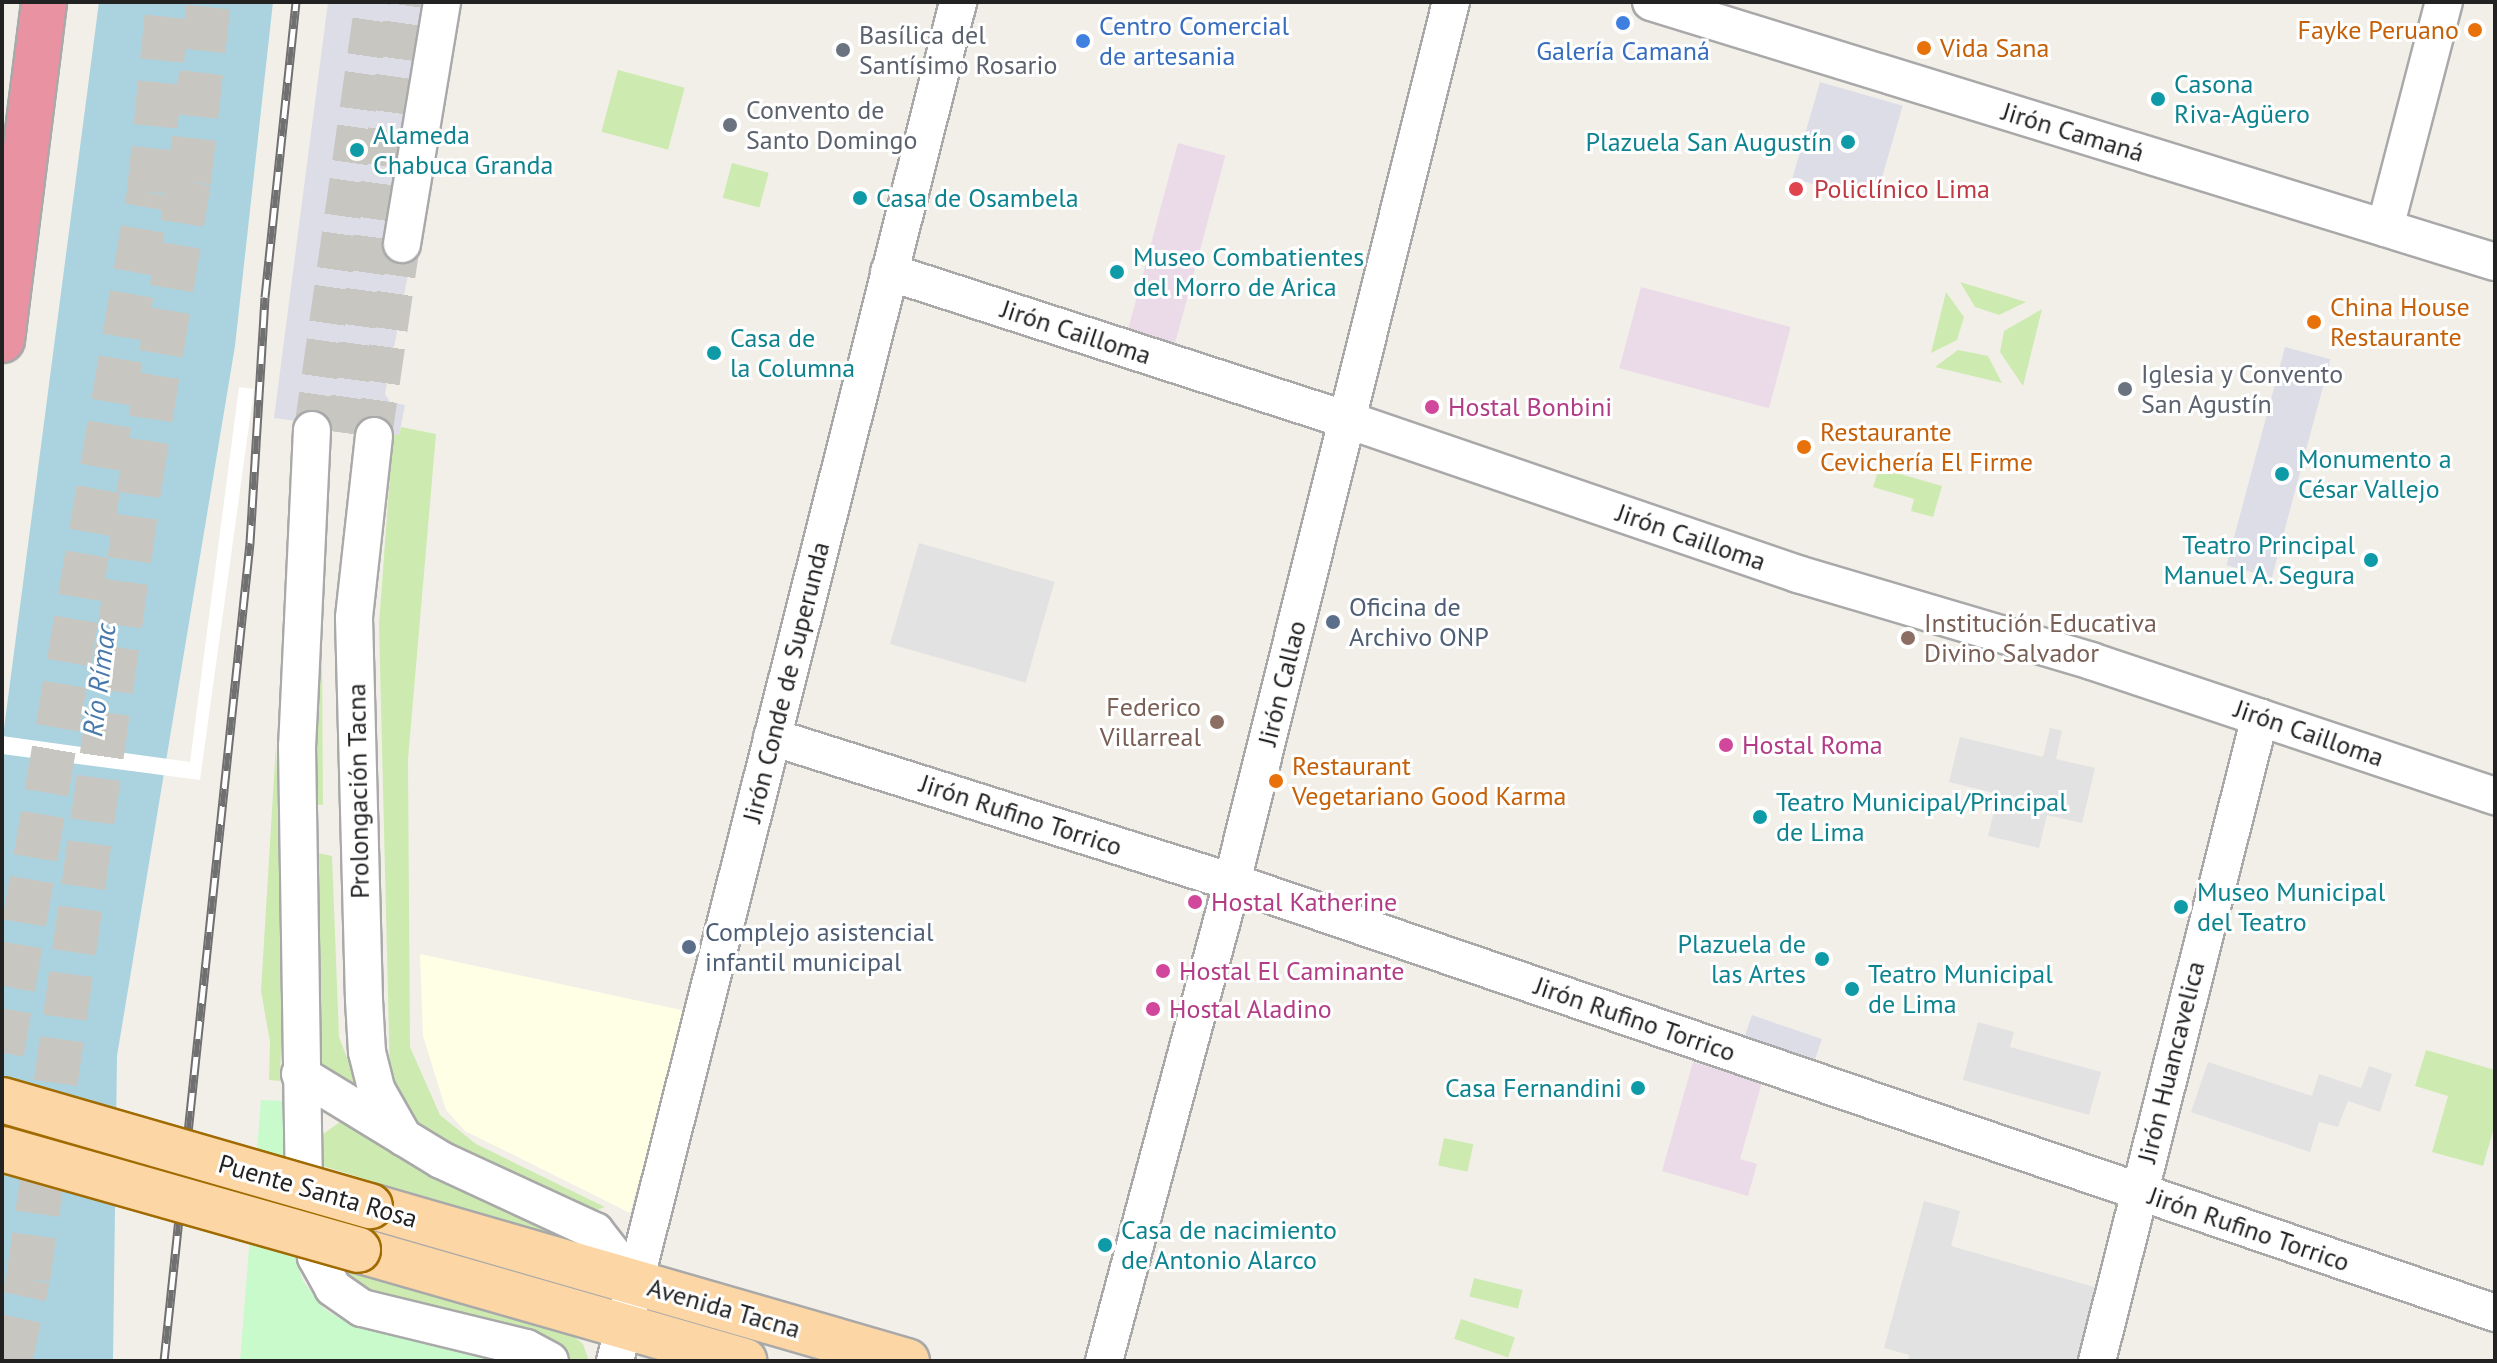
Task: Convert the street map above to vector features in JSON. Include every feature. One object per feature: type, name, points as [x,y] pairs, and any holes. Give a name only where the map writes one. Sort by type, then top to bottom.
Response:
[{"type":"highway","points":[[2,340],[44,2]]},
{"type":"main road","name":"Puente Santa Rosa","points":[[2,1100],[634,1281]]},
{"type":"main road","name":"Puente Santa Rosa","points":[[2,1149],[358,1250],[618,1344]]},
{"type":"main road","name":"Avenida Tacna","points":[[634,1281],[907,1361]]},
{"type":"main road","name":"Avenida Tacna","points":[[618,1344],[744,1361]]},
{"type":"street","points":[[402,244],[442,2]]},
{"type":"street","name":"Jirón Conde de Superunda","points":[[618,1344],[958,2]]},
{"type":"street","name":"Jirón Callao","points":[[1104,1361],[1232,882],[1451,2]]},
{"type":"street","name":"Jirón Camaná","points":[[1651,2],[2495,262]]},
{"type":"street","points":[[2385,228],[2444,2]]},
{"type":"street","name":"Jirón Cailloma","points":[[889,272],[1348,420],[1798,574],[2260,717],[2495,796]]},
{"type":"street","points":[[312,430],[305,523],[298,832],[300,1074],[304,1175],[314,1244],[323,1275],[333,1288],[382,1315],[521,1346],[550,1361]]},
{"type":"street","name":"Prolongación Tacna","points":[[374,436],[354,618],[358,835],[367,1052],[376,1089],[404,1138]]},
{"type":"street","points":[[305,523],[327,519],[345,529],[360,555]]},
{"type":"street","name":"Jirón Huancavelica","points":[[2097,1361],[2260,717]]},
{"type":"street","name":"Jirón Rufino Torrico","points":[[772,737],[1232,882],[2495,1313]]},
{"type":"street","points":[[298,832],[313,845],[328,848],[358,835]]},
{"type":"street","points":[[300,1074],[404,1138],[595,1231],[634,1281]]},
{"type":"shaded area","name":"Alameda Chabuca Granda","points":[[328,2],[432,2],[413,249],[385,394],[390,402],[405,405],[399,435],[274,418]]},
{"type":"shaded area","name":"Plazuela San Augustín","points":[[1820,82],[1903,106],[1875,202],[1792,178]]},
{"type":"shaded area","points":[[1178,143],[1225,156],[1175,343],[1128,330]]},
{"type":"shaded area","points":[[1641,287],[1791,327],[1769,408],[1619,368]]},
{"type":"shaded area","points":[[2285,347],[2330,359],[2272,577],[2227,565]]},
{"type":"shaded area","points":[[919,543],[1055,582],[1026,683],[890,644]]},
{"type":"shaded area","points":[[2050,728],[2062,731],[2056,759],[2095,768],[2082,823],[2047,815],[2039,848],[1988,836],[1998,794],[1949,782],[1960,737],[2043,757]]},
{"type":"shaded area","points":[[420,954],[686,1011],[630,1213],[465,1131],[446,1110],[423,1036]]},
{"type":"shaded area","points":[[1752,1015],[1822,1039],[1814,1062],[1744,1038]]},
{"type":"shaded area","points":[[1978,1022],[2014,1032],[2010,1047],[2101,1072],[2089,1115],[1963,1080]]},
{"type":"shaded area","points":[[1693,1062],[1762,1082],[1740,1159],[1757,1164],[1748,1196],[1662,1171]]},
{"type":"shaded area","points":[[2208,1062],[2312,1096],[2319,1074],[2361,1088],[2369,1066],[2392,1074],[2380,1112],[2348,1101],[2338,1127],[2319,1122],[2310,1152],[2191,1112]]},
{"type":"shaded area","points":[[1924,1201],[1960,1211],[1951,1246],[2108,1291],[2089,1361],[1908,1361],[1909,1355],[1884,1348]]},
{"type":"green space","points":[[618,70],[685,88],[668,150],[601,132]]},
{"type":"green space","points":[[732,163],[769,173],[759,208],[723,198]]},
{"type":"green space","points":[[1960,282],[2026,302],[1999,315],[1975,307]]},
{"type":"green space","points":[[1946,292],[1964,317],[1957,340],[1931,353]]},
{"type":"green space","points":[[2042,309],[2023,386],[2000,352],[2004,331]]},
{"type":"green space","points":[[1958,350],[1988,356],[2002,383],[1935,367]]},
{"type":"green space","points":[[401,427],[436,434],[408,759],[410,1047],[440,1115],[476,1144],[605,1207],[589,1213],[435,1136],[407,1112],[390,1078],[379,624],[393,434],[399,435]]},
{"type":"green space","points":[[1879,468],[1942,486],[1933,517],[1911,511],[1914,499],[1873,487]]},
{"type":"green space","points":[[320,597],[322,656],[323,805],[311,804]]},
{"type":"green space","points":[[276,744],[283,977],[280,1081],[269,1080],[270,1042],[261,991]]},
{"type":"green space","points":[[313,852],[332,856],[339,1037],[364,1102],[320,1076]]},
{"type":"green space","points":[[2426,1050],[2495,1070],[2495,1124],[2483,1166],[2432,1152],[2448,1096],[2415,1086]]},
{"type":"green space","points":[[261,1100],[283,1101],[289,1219],[297,1262],[303,1281],[324,1309],[355,1327],[500,1361],[240,1361]]},
{"type":"green space","points":[[347,1117],[598,1252],[320,1165],[323,1134]]},
{"type":"green space","points":[[1444,1138],[1473,1144],[1468,1172],[1438,1165]]},
{"type":"green space","points":[[332,1261],[569,1333],[583,1344],[589,1361],[566,1361],[362,1292]]},
{"type":"green space","points":[[1474,1278],[1523,1290],[1518,1309],[1469,1296]]},
{"type":"green space","points":[[1461,1319],[1515,1338],[1508,1357],[1454,1339]]},
{"type":"water","name":"Río Rímac","points":[[99,2],[273,2],[235,346],[117,1056],[113,1361],[2,1361],[2,744]]},
{"type":"pier","points":[[239,387],[254,389],[200,780],[2,754],[2,736],[190,762]]},
{"type":"tunnel","points":[[2,1053],[149,192],[168,2]]},
{"type":"tunnel","points":[[10,1361],[28,1279],[140,484],[189,182],[209,2]]},
{"type":"tunnel","points":[[312,430],[373,2]]},
{"type":"tunnel","points":[[344,433],[404,2]]},
{"type":"tunnel","points":[[374,436],[402,244]]},
{"type":"railway","points":[[164,1361],[250,543],[265,297],[296,2]]},
{"type":"place","name":"Galería Camaná","points":[[1623,23]]},
{"type":"place","name":"Fayke Peruano","points":[[2475,30]]},
{"type":"place","name":"Centro Comercial de artesania","points":[[1083,41]]},
{"type":"place","name":"Vida Sana","points":[[1924,48]]},
{"type":"place","name":"Basílica del Santísimo Rosario","points":[[843,50]]},
{"type":"place","name":"Casona Riva-Agüero","points":[[2158,99]]},
{"type":"place","name":"Convento de Santo Domingo","points":[[730,125]]},
{"type":"place","name":"Plazuela San Augustín","points":[[1848,142]]},
{"type":"place","name":"Alameda Chabuca Granda","points":[[357,150]]},
{"type":"place","name":"Policlínico Lima","points":[[1796,189]]},
{"type":"place","name":"Casa de Osambela","points":[[860,198]]},
{"type":"place","name":"Museo Combatientes del Morro de Arica","points":[[1117,272]]},
{"type":"place","name":"China House Restaurante","points":[[2314,322]]},
{"type":"place","name":"Casa de la Columna","points":[[714,353]]},
{"type":"place","name":"Iglesia y Convento San Agustín","points":[[2125,389]]},
{"type":"place","name":"Hostal Bonbini","points":[[1432,407]]},
{"type":"place","name":"Restaurante Cevichería El Firme","points":[[1804,447]]},
{"type":"place","name":"Monumento a César Vallejo","points":[[2282,474]]},
{"type":"place","name":"Teatro Principal Manuel A. Segura","points":[[2371,560]]},
{"type":"place","name":"Oficina de Archivo ONP","points":[[1333,622]]},
{"type":"place","name":"Institución Educativa Divino Salvador","points":[[1908,638]]},
{"type":"place","name":"Federico Villarreal","points":[[1217,722]]},
{"type":"place","name":"Hostal Roma","points":[[1726,745]]},
{"type":"place","name":"Restaurant Vegetariano Good Karma","points":[[1276,781]]},
{"type":"place","name":"Teatro Municipal/Principal de Lima","points":[[1760,817]]},
{"type":"place","name":"Hostal Katherine","points":[[1195,902]]},
{"type":"place","name":"Museo Municipal del Teatro","points":[[2181,907]]},
{"type":"place","name":"Complejo asistencial infantil municipal","points":[[689,947]]},
{"type":"place","name":"Plazuela de las Artes","points":[[1822,959]]},
{"type":"place","name":"Hostal El Caminante","points":[[1163,971]]},
{"type":"place","name":"Teatro Municipal de Lima","points":[[1852,989]]},
{"type":"place","name":"Hostal Aladino","points":[[1153,1009]]},
{"type":"place","name":"Casa Fernandini","points":[[1638,1088]]},
{"type":"place","name":"Casa de nacimiento de Antonio Alarco","points":[[1105,1245]]}]
